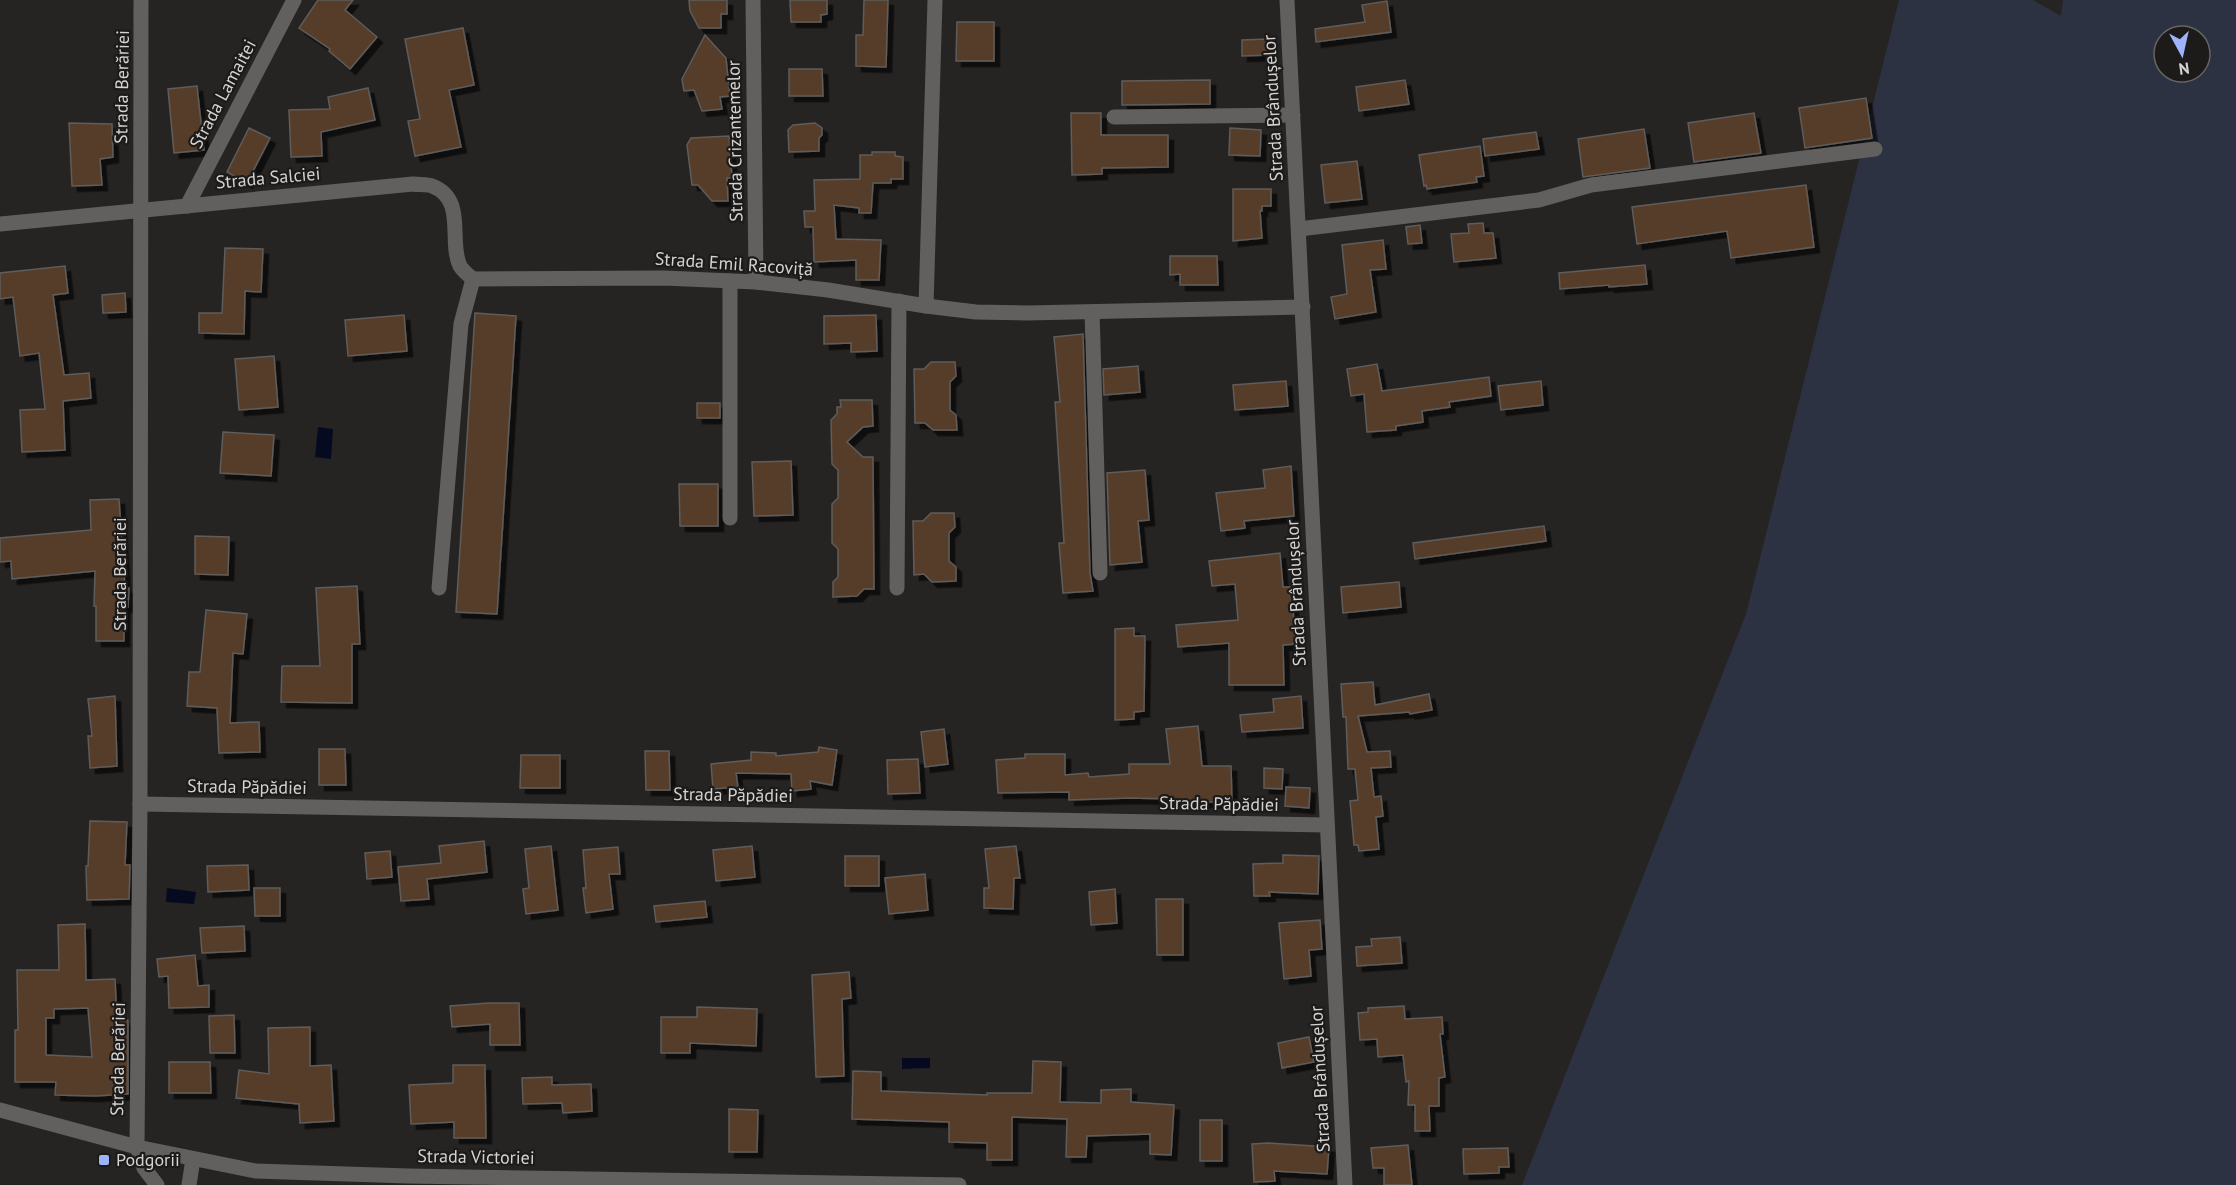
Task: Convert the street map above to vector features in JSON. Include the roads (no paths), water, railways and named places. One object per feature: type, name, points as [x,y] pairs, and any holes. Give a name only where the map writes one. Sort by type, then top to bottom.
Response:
[{"type":"street","name":"Strada Berăriei","points":[[137,1147],[140,804],[141,0]]},
{"type":"street","name":"Strada Lamaitei","points":[[187,206],[294,0]]},
{"type":"street","name":"Strada Crizantemelor","points":[[753,0],[756,282]]},
{"type":"street","points":[[926,306],[935,0]]},
{"type":"street","name":"Strada Brândușelor","points":[[1287,0],[1345,1185]]},
{"type":"street","points":[[1114,117],[1293,115]]},
{"type":"street","points":[[1299,229],[1539,200],[1592,185],[1875,149]]},
{"type":"street","name":"Strada Salciei","points":[[0,224],[414,184],[433,186],[448,198],[456,226],[457,257],[460,266],[473,279]]},
{"type":"street","name":"Strada Emil Racoviță","points":[[473,279],[664,278],[756,282],[828,290],[976,312],[1303,307]]},
{"type":"street","points":[[439,588],[461,324],[473,279]]},
{"type":"street","points":[[730,281],[730,518]]},
{"type":"street","points":[[897,588],[899,301]]},
{"type":"street","points":[[1092,312],[1100,573]]},
{"type":"street","name":"Strada Păpădiei","points":[[140,804],[1326,825]]},
{"type":"street","name":"Strada Victoriei","points":[[0,1110],[137,1147],[255,1171],[959,1185]]},
{"type":"street","points":[[137,1147],[144,1168],[157,1185]]},
{"type":"street","points":[[189,1185],[193,1159]]},
{"type":"place","name":"Podgorii","points":[[104,1160]]}]
